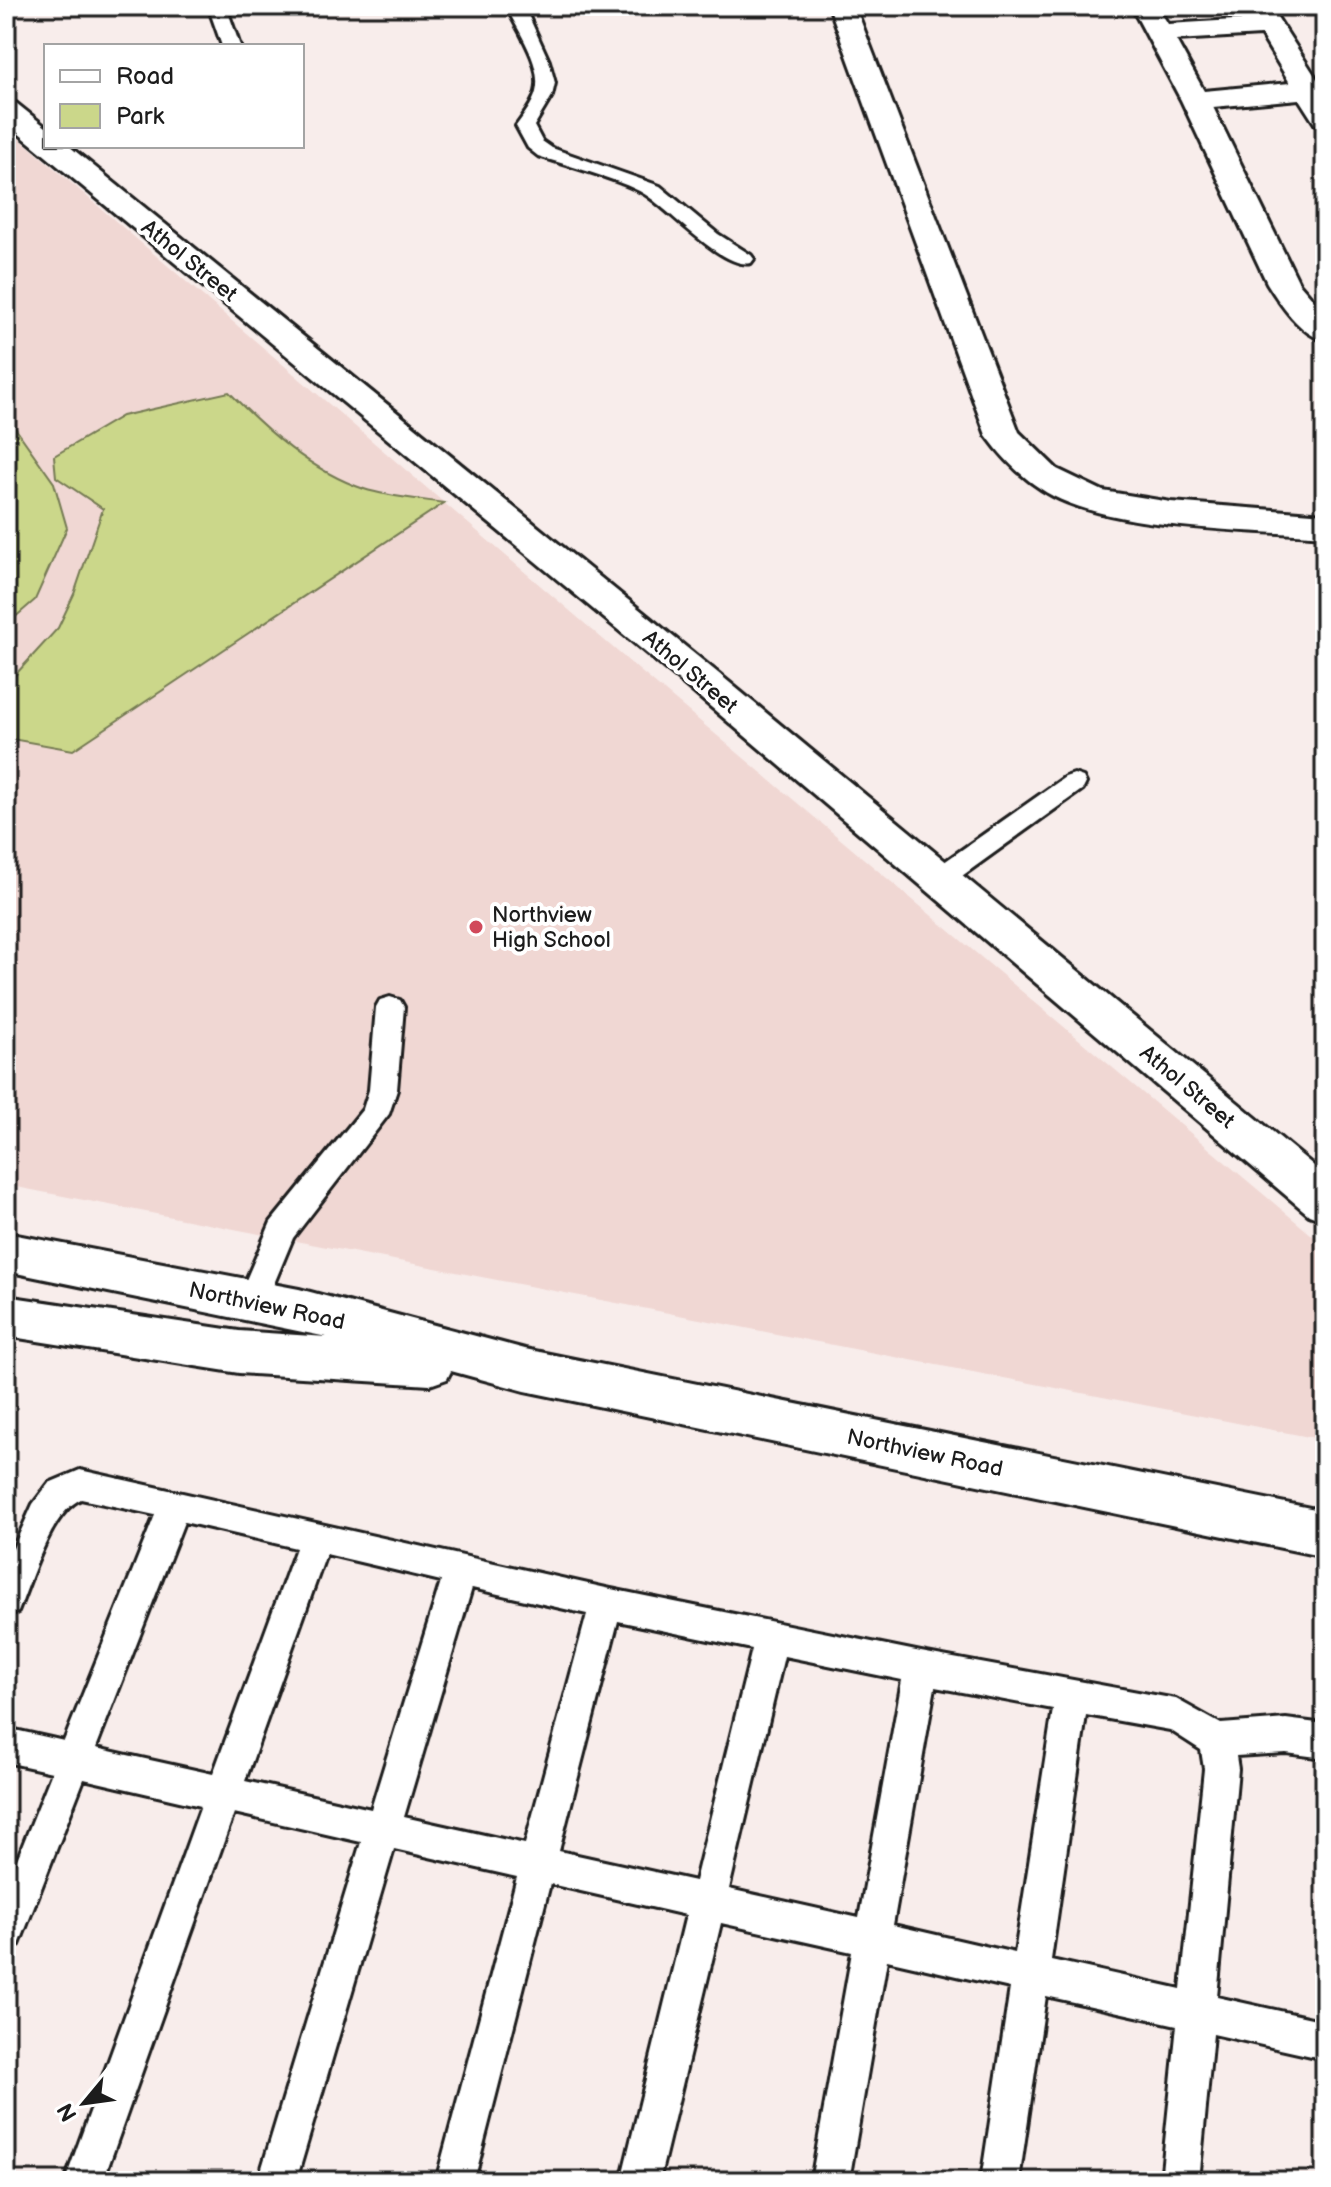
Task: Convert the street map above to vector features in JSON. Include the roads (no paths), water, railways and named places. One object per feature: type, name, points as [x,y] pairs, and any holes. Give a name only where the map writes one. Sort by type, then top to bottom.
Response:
[{"type":"main road","points":[[842,6],[1003,435],[1021,460],[1049,481],[1078,495],[1120,508],[1325,525]]},
{"type":"main road","points":[[1144,6],[1195,100],[1283,283],[1311,320],[1325,331]]},
{"type":"main road","points":[[1159,33],[1263,16],[1325,118]]},
{"type":"main road","points":[[1195,100],[1310,90]]},
{"type":"main road","points":[[6,109],[44,140]]},
{"type":"main road","name":"Athol Street","points":[[53,148],[693,672],[1325,1202]]},
{"type":"main road","name":"Northview Road","points":[[6,1252],[299,1309],[525,1370],[1325,1534]]},
{"type":"main road","name":"Northview Road","points":[[6,1316],[239,1352],[525,1370]]},
{"type":"lane","points":[[217,6],[230,44]]},
{"type":"lane","points":[[515,6],[538,57],[546,84],[545,94],[525,126],[535,144],[545,152],[653,190],[711,238],[744,259]]},
{"type":"lane","points":[[939,879],[1074,783]]},
{"type":"lane","points":[[252,1301],[281,1231],[375,1114],[383,1090],[390,1007]]},
{"type":"lane","points":[[6,1601],[44,1514],[60,1493],[80,1484],[606,1603],[921,1668],[1176,1715],[1217,1741],[1286,1736],[1325,1741]]},
{"type":"lane","points":[[6,1932],[175,1505]]},
{"type":"lane","points":[[84,2181],[315,1539]]},
{"type":"lane","points":[[277,2181],[460,1572]]},
{"type":"lane","points":[[455,2181],[606,1603]]},
{"type":"lane","points":[[640,2181],[772,1637]]},
{"type":"lane","points":[[830,2181],[921,1668]]},
{"type":"lane","points":[[1000,2181],[1072,1694]]},
{"type":"lane","points":[[1180,2181],[1221,1769],[1217,1741]]},
{"type":"lane","points":[[6,1745],[1325,2040]]},
{"type":"place","name":"Northview High School","points":[[476,927]]}]
